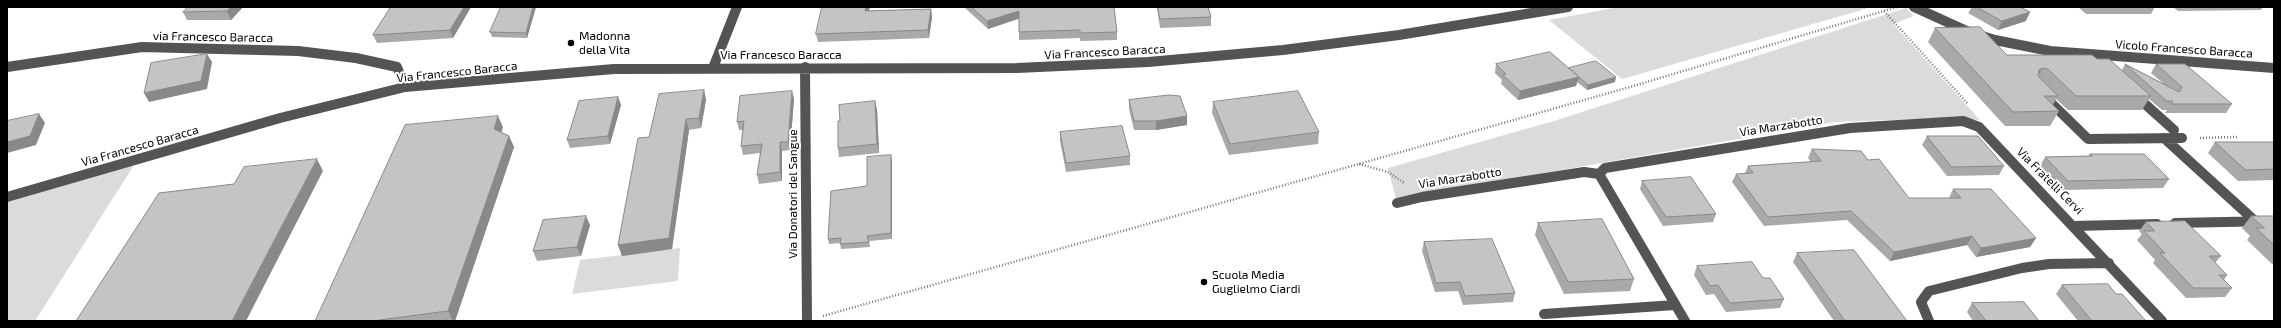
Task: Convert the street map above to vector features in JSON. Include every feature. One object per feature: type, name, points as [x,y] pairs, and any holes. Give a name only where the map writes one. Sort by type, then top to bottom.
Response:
[{"type":"street","points":[[713,68],[737,7]]},
{"type":"street","name":"Via Francesco Baracca","points":[[7,197],[280,118],[405,87],[614,69],[805,67],[1017,68],[1091,66],[1184,60],[1283,50],[1399,35],[1568,7]]},
{"type":"street","name":"Vicolo Francesco Baracca","points":[[1914,7],[1961,29],[1991,40],[2049,53],[2274,68]]},
{"type":"street","name":"via Francesco Baracca","points":[[7,67],[142,47],[298,51],[356,58],[397,67],[405,87]]},
{"type":"street","points":[[2093,57],[2102,65]]},
{"type":"street","name":"Via Donatori del Sangue","points":[[805,67],[807,321]]},
{"type":"street","points":[[2036,88],[2088,139],[2182,138]]},
{"type":"street","points":[[2128,88],[2174,130]]},
{"type":"street","name":"Via Marzabotto","points":[[1397,203],[1422,197],[1584,172],[1599,174],[1605,168],[1850,128],[1963,121],[1971,122]]},
{"type":"street","name":"Via Fratelli Cervi","points":[[1971,122],[1979,127],[2073,226],[2274,221]]},
{"type":"street","points":[[2164,138],[2255,221]]},
{"type":"street","points":[[1599,174],[1685,321]]},
{"type":"street","points":[[2073,226],[2162,321]]},
{"type":"street","points":[[1929,321],[1921,302],[1929,291],[2022,268],[2049,264],[2109,263]]},
{"type":"street","points":[[1544,314],[1675,305]]},
{"type":"path","points":[[807,321],[1630,87],[1897,7]]},
{"type":"path","points":[[1884,11],[1977,114],[1971,122]]},
{"type":"path","points":[[2182,138],[2237,137]]},
{"type":"path","points":[[1359,164],[1388,172],[1422,197]]},
{"type":"shaded area","points":[[1619,7],[1872,7],[1622,79],[1549,20]]},
{"type":"shaded area","points":[[1906,8],[1914,16],[1893,24],[1980,120],[1948,118],[1835,122],[1396,199],[1388,168],[1554,121]]},
{"type":"shaded area","points":[[134,165],[35,321],[7,321],[7,202]]},
{"type":"shaded area","points":[[680,248],[678,281],[572,294],[580,260]]},
{"type":"building","points":[[188,7],[231,7],[227,11],[183,12]]},
{"type":"building","points":[[391,7],[464,7],[450,30],[373,35]]},
{"type":"building","points":[[501,7],[533,7],[526,33],[490,32]]},
{"type":"building","points":[[822,7],[866,7],[865,11],[931,9],[928,30],[816,34]]},
{"type":"building","points":[[972,7],[1114,7],[1117,32],[1080,33],[1080,30],[1019,32],[1019,11],[987,21]]},
{"type":"building","points":[[1158,7],[1208,7],[1211,17],[1160,19]]},
{"type":"building","points":[[1977,7],[2020,7],[2030,12],[2002,21]]},
{"type":"building","points":[[1980,27],[2007,55],[2092,55],[2097,59],[2109,59],[2151,96],[2076,96],[2048,69],[2042,68],[2039,70],[2038,76],[2058,96],[2044,96],[2059,111],[2013,112],[1935,28]]},
{"type":"building","points":[[1550,52],[1579,77],[1520,91],[1503,75],[1506,74],[1496,64]]},
{"type":"building","points":[[207,54],[201,81],[144,93],[151,63]]},
{"type":"building","points":[[1596,61],[1616,77],[1588,85],[1569,68]]},
{"type":"building","points":[[2125,64],[2179,92],[2182,87],[2156,64],[2185,64],[2232,104],[2171,104],[2173,101],[2167,101]]},
{"type":"building","points":[[704,90],[699,118],[686,119],[669,238],[618,245],[638,138],[649,137],[659,94]]},
{"type":"building","points":[[792,91],[788,142],[780,142],[780,172],[757,175],[762,144],[741,146],[744,121],[737,122],[740,96]]},
{"type":"building","points":[[1298,91],[1319,132],[1230,144],[1213,102]]},
{"type":"building","points":[[1169,95],[1180,96],[1187,116],[1156,121],[1134,121],[1129,100]]},
{"type":"building","points":[[618,97],[608,136],[567,140],[579,101]]},
{"type":"building","points":[[875,101],[877,144],[838,148],[838,121],[840,121],[839,105]]},
{"type":"building","points":[[39,114],[30,136],[7,142],[7,121]]},
{"type":"building","points":[[498,116],[494,129],[509,136],[448,311],[372,321],[315,321],[405,125]]},
{"type":"building","points":[[1122,126],[1130,156],[1066,163],[1060,132]]},
{"type":"building","points":[[1927,136],[1978,136],[2004,166],[1952,167]]},
{"type":"building","points":[[2215,142],[2274,142],[2274,169],[2246,170]]},
{"type":"building","points":[[1812,149],[1861,151],[1868,160],[1879,159],[1909,198],[1961,198],[1953,189],[1991,189],[2036,238],[1981,248],[1972,236],[1894,252],[1851,211],[1768,217],[1736,174],[1753,173],[1748,166],[1821,161]]},
{"type":"building","points":[[2090,154],[2144,154],[2169,179],[2068,181],[2045,157],[2092,156]]},
{"type":"building","points":[[891,155],[891,233],[867,236],[869,242],[840,244],[841,238],[828,239],[831,191],[867,186],[867,157]]},
{"type":"building","points":[[317,159],[232,321],[76,321],[159,193],[234,184],[244,167]]},
{"type":"building","points":[[1691,177],[1716,214],[1666,217],[1642,181]]},
{"type":"building","points":[[586,216],[577,247],[533,251],[543,220]]},
{"type":"building","points":[[2251,216],[2274,216],[2274,245],[2256,228],[2264,228]]},
{"type":"building","points":[[1602,219],[1634,279],[1568,282],[1538,223]]},
{"type":"building","points":[[2185,221],[2221,256],[2209,256],[2227,275],[2219,275],[2232,288],[2193,288],[2160,253],[2165,253],[2144,231],[2155,231],[2146,222]]},
{"type":"building","points":[[1492,239],[1515,293],[1465,296],[1460,282],[1436,283],[1424,242]]},
{"type":"building","points":[[1854,250],[1907,321],[1845,321],[1797,253]]},
{"type":"building","points":[[1752,262],[1763,278],[1770,278],[1784,299],[1730,303],[1718,285],[1710,286],[1697,266]]},
{"type":"building","points":[[2108,284],[2116,294],[2122,294],[2146,321],[2092,321],[2062,285]]},
{"type":"building","points":[[2024,302],[2039,321],[1986,321],[1972,303]]},
{"type":"place","name":"Madonna della Vita","points":[[571,43]]},
{"type":"place","name":"Scuola Media Guglielmo Ciardi","points":[[1204,282]]}]
